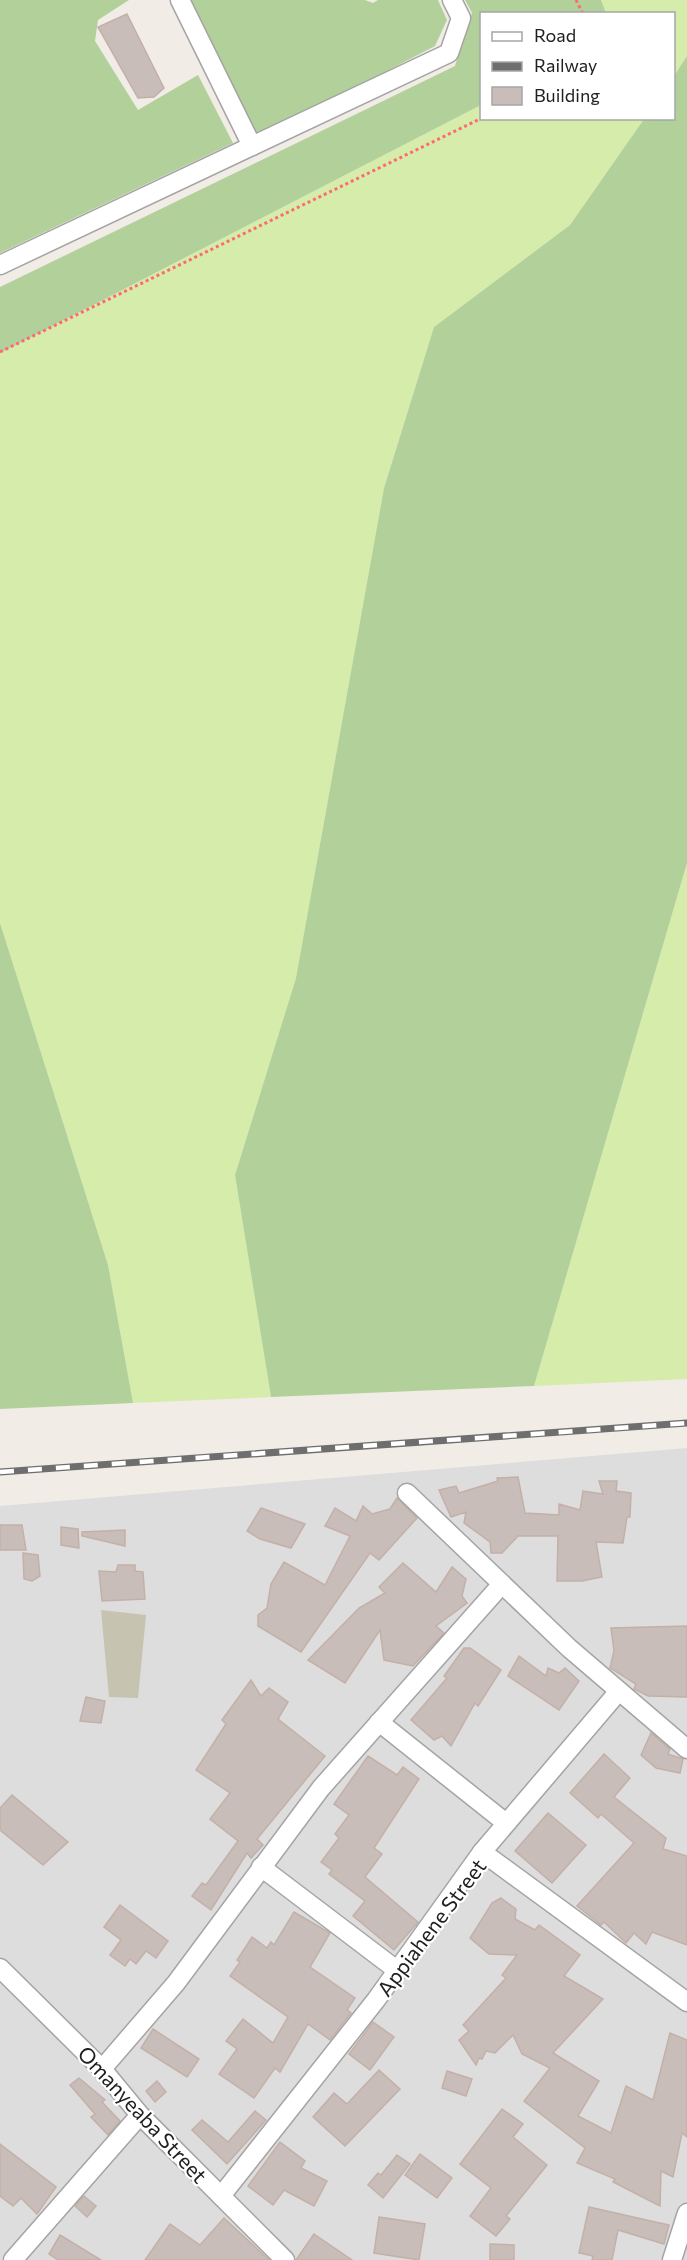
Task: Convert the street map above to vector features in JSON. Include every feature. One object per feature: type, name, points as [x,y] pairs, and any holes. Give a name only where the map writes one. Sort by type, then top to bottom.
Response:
[{"type":"street","points":[[180,0],[252,146]]},
{"type":"street","points":[[0,265],[449,52],[461,18],[452,0]]},
{"type":"street","points":[[407,1493],[619,1691],[687,1749]]},
{"type":"street","points":[[102,2068],[176,1983],[321,1788],[443,1654],[502,1584]]},
{"type":"street","points":[[482,1852],[619,1691]]},
{"type":"street","points":[[379,1722],[506,1822]]},
{"type":"street","name":"Appiahene Street","points":[[221,2196],[398,1971],[482,1852],[687,2002]]},
{"type":"street","points":[[261,1867],[398,1971]]},
{"type":"street","name":"Omanyeaba Street","points":[[0,1968],[102,2068],[140,2115],[285,2260]]},
{"type":"street","points":[[13,2260],[140,2115]]},
{"type":"street","points":[[672,2260],[687,2213]]},
{"type":"path","points":[[0,352],[480,118]]},
{"type":"shaded area","points":[[687,1448],[687,2260],[0,2260],[0,1506]]},
{"type":"shaded area","points":[[101,1610],[146,1615],[138,1698],[109,1697]]},
{"type":"green space","points":[[0,0],[129,0],[98,20],[95,41],[138,110],[198,75],[233,143],[0,253]]},
{"type":"green space","points":[[187,0],[365,0],[373,3],[378,0],[438,0],[447,20],[435,46],[260,137],[249,129]]},
{"type":"green space","points":[[465,0],[601,0],[606,12],[480,12],[480,106],[0,353],[0,287],[455,66],[472,13]]},
{"type":"green space","points":[[601,0],[687,0],[687,56],[675,74],[675,12],[606,12]]},
{"type":"green space","points":[[687,56],[687,863],[534,1386],[271,1397],[235,1175],[296,978],[384,488],[434,327],[570,225],[643,120],[675,120],[675,74]]},
{"type":"green space","points":[[480,106],[480,120],[643,120],[570,225],[434,327],[384,488],[296,978],[235,1175],[271,1397],[133,1403],[108,1265],[0,923],[0,353]]},
{"type":"green space","points":[[687,863],[687,1379],[534,1386]]},
{"type":"green space","points":[[0,923],[108,1265],[133,1403],[0,1409]]},
{"type":"building","points":[[127,14],[164,88],[154,97],[138,98],[98,27]]},
{"type":"building","points":[[518,1477],[525,1513],[559,1515],[559,1504],[580,1510],[583,1491],[603,1494],[599,1481],[617,1481],[616,1491],[631,1493],[630,1517],[627,1517],[623,1543],[596,1542],[602,1577],[582,1581],[557,1581],[558,1536],[518,1536],[502,1553],[491,1553],[490,1542],[464,1523],[466,1512],[451,1517],[439,1490],[456,1486],[459,1493],[498,1481],[497,1478]]},
{"type":"building","points":[[397,1498],[417,1518],[379,1560],[370,1553],[301,1652],[258,1626],[258,1615],[267,1608],[271,1584],[284,1562],[325,1585],[350,1536],[325,1526],[335,1508],[356,1521],[363,1506],[372,1514],[390,1509]]},
{"type":"building","points":[[261,1508],[305,1524],[291,1548],[260,1539],[247,1531]]},
{"type":"building","points":[[0,1525],[22,1525],[26,1550],[0,1550]]},
{"type":"building","points":[[61,1527],[78,1529],[79,1548],[61,1545]]},
{"type":"building","points":[[125,1530],[125,1546],[82,1536],[82,1532]]},
{"type":"building","points":[[23,1553],[38,1555],[40,1576],[32,1581],[24,1579]]},
{"type":"building","points":[[403,1563],[436,1592],[452,1567],[466,1579],[462,1596],[467,1603],[436,1626],[444,1633],[413,1666],[384,1660],[380,1630],[345,1683],[308,1660],[359,1608],[385,1593],[379,1587]]},
{"type":"building","points":[[118,1565],[135,1565],[135,1571],[143,1572],[145,1599],[102,1601],[99,1571],[116,1572]]},
{"type":"building","points":[[687,1626],[687,1697],[648,1696],[634,1689],[636,1684],[610,1668],[614,1651],[611,1628]]},
{"type":"building","points":[[464,1648],[470,1648],[501,1670],[478,1706],[475,1703],[451,1746],[442,1736],[434,1740],[411,1720],[447,1678],[444,1676]]},
{"type":"building","points":[[519,1656],[546,1676],[548,1668],[559,1673],[565,1668],[579,1681],[559,1710],[508,1676]]},
{"type":"building","points":[[251,1680],[261,1696],[269,1688],[288,1702],[278,1719],[325,1756],[257,1839],[263,1845],[251,1858],[247,1853],[211,1910],[192,1896],[202,1883],[206,1885],[238,1841],[210,1819],[230,1793],[196,1770],[226,1724],[222,1720]]},
{"type":"building","points":[[86,1697],[105,1701],[101,1723],[80,1721]]},
{"type":"building","points":[[651,1733],[670,1749],[668,1754],[683,1759],[680,1773],[656,1768],[641,1755]]},
{"type":"building","points":[[604,1754],[630,1778],[614,1797],[666,1838],[663,1849],[687,1856],[687,1945],[652,1932],[646,1944],[634,1933],[626,1943],[604,1922],[601,1925],[577,1906],[634,1843],[601,1814],[598,1818],[570,1793]]},
{"type":"building","points":[[368,1756],[397,1775],[403,1767],[419,1779],[374,1848],[382,1854],[365,1877],[418,1922],[394,1950],[353,1916],[365,1901],[329,1874],[332,1870],[321,1862],[339,1838],[335,1834],[349,1815],[334,1804]]},
{"type":"building","points":[[12,1795],[68,1842],[43,1865],[0,1830],[0,1808]]},
{"type":"building","points":[[548,1813],[586,1845],[552,1883],[515,1851]]},
{"type":"building","points":[[501,1898],[516,1909],[515,1919],[535,1930],[539,1925],[580,1955],[564,1976],[603,1999],[553,2053],[599,2081],[578,2116],[611,2133],[626,2086],[653,2100],[670,2033],[687,2040],[687,2137],[682,2133],[673,2177],[661,2171],[660,2206],[613,2182],[615,2179],[577,2163],[585,2148],[524,2101],[550,2068],[522,2054],[513,2035],[495,2053],[486,2051],[476,2065],[459,2040],[469,2031],[463,2025],[506,1978],[502,1975],[517,1955],[489,1954],[470,1938],[492,1903]]},
{"type":"building","points":[[120,1905],[168,1941],[156,1958],[146,1951],[136,1964],[130,1959],[125,1966],[110,1955],[121,1940],[104,1927]]},
{"type":"building","points":[[294,1912],[330,1933],[310,1967],[355,1998],[347,2010],[351,2013],[330,2040],[308,2024],[280,2072],[275,2068],[254,2098],[219,2074],[237,2049],[226,2041],[243,2019],[273,2043],[288,2017],[230,1976],[240,1962],[237,1960],[252,1937],[267,1948],[271,1942],[274,1945]]},
{"type":"building","points":[[373,2022],[394,2037],[370,2070],[349,2054]]},
{"type":"building","points":[[153,2029],[199,2059],[187,2077],[141,2048]]},
{"type":"building","points":[[379,2070],[400,2089],[345,2146],[313,2117],[334,2093],[347,2104]]},
{"type":"building","points":[[447,2071],[472,2079],[466,2096],[442,2088]]},
{"type":"building","points":[[79,2078],[105,2100],[102,2102],[120,2121],[108,2135],[91,2117],[95,2114],[70,2085]]},
{"type":"building","points":[[157,2081],[166,2092],[155,2102],[146,2091]]},
{"type":"building","points":[[502,2109],[523,2124],[513,2137],[547,2165],[506,2216],[510,2219],[496,2236],[470,2216],[491,2188],[460,2164]]},
{"type":"building","points":[[255,2111],[266,2120],[227,2164],[192,2130],[202,2120],[228,2142]]},
{"type":"building","points":[[280,2142],[305,2161],[301,2168],[327,2181],[314,2206],[284,2190],[273,2205],[248,2186]]},
{"type":"building","points":[[0,2144],[56,2187],[37,2214],[21,2198],[13,2206],[0,2196]]},
{"type":"building","points":[[420,2154],[452,2178],[437,2198],[405,2175]]},
{"type":"building","points":[[397,2155],[410,2164],[383,2198],[368,2185],[378,2173],[381,2175]]},
{"type":"building","points":[[84,2196],[96,2206],[87,2217],[75,2206]]},
{"type":"building","points":[[589,2207],[669,2225],[664,2244],[618,2230],[612,2260],[592,2260],[593,2256],[579,2253]]},
{"type":"building","points":[[379,2217],[425,2224],[419,2260],[374,2253]]},
{"type":"building","points":[[224,2218],[269,2260],[145,2260],[170,2224],[200,2245]]},
{"type":"building","points":[[314,2234],[352,2260],[296,2260]]},
{"type":"building","points":[[60,2235],[101,2260],[58,2260],[49,2254]]},
{"type":"building","points":[[490,2244],[514,2245],[514,2260],[490,2260]]},
{"type":"railway","points":[[0,1472],[687,1423]]}]
